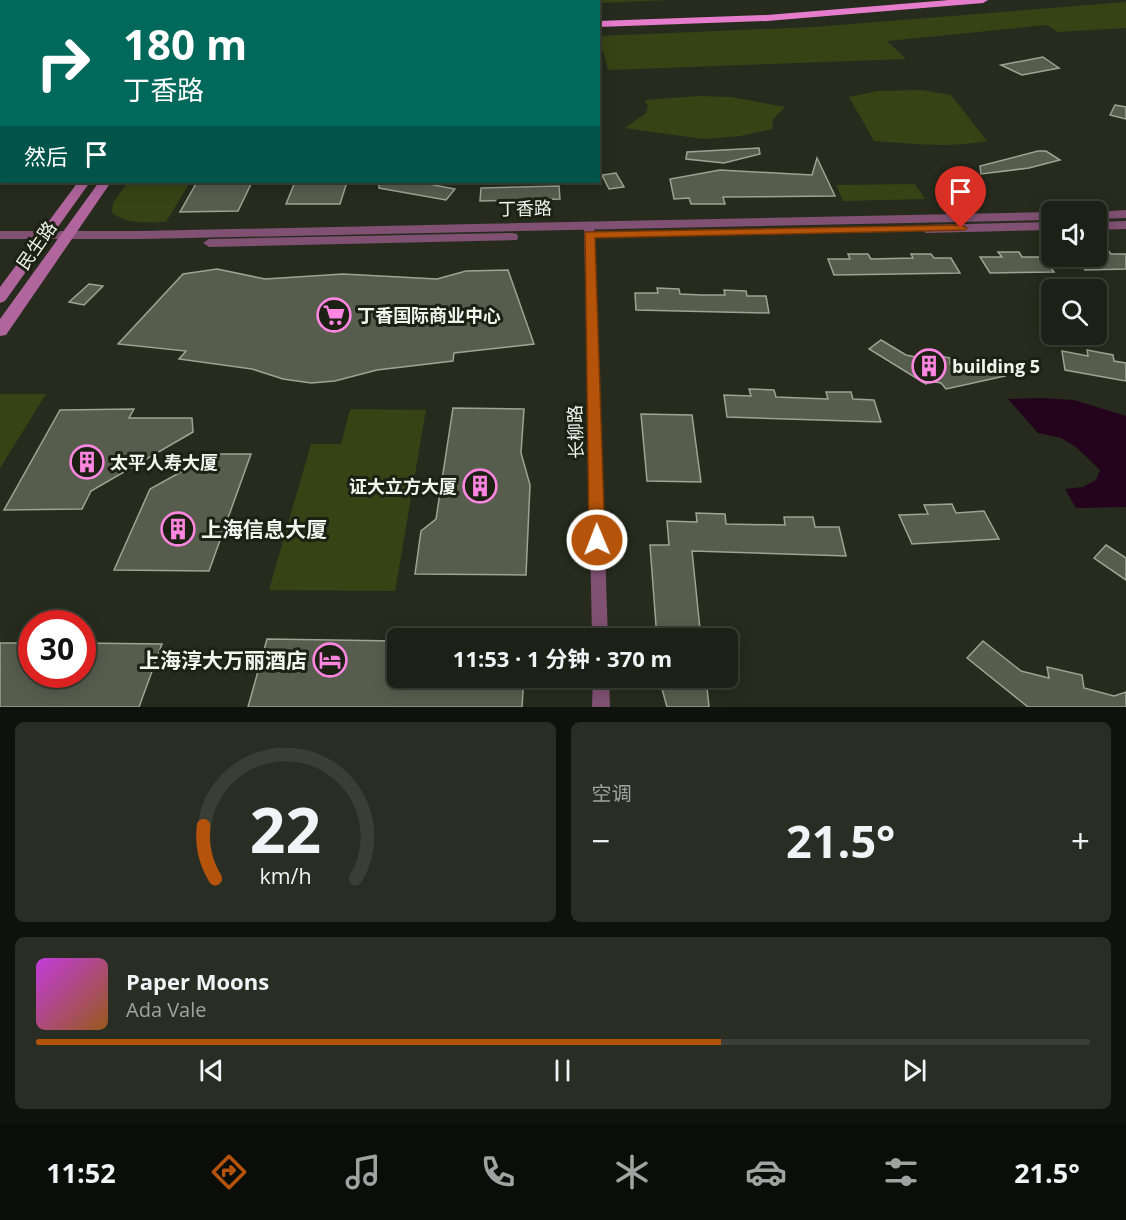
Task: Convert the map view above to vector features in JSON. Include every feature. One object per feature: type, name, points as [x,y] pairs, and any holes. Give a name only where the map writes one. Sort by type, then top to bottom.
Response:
[{"type":"highway","points":[[600,17],[750,11],[898,0]]},
{"type":"highway","points":[[600,24],[767,18],[983,0]]},
{"type":"main road","name":"民生路","points":[[0,298],[83,183]]},
{"type":"main road","name":"民生路","points":[[0,331],[104,183]]},
{"type":"street","points":[[1107,215],[1126,214]]},
{"type":"street","name":"丁香路","points":[[0,235],[63,241],[589,230],[1041,216]]},
{"type":"street","points":[[1107,226],[1126,225]]},
{"type":"street","name":"丁香路","points":[[589,230],[1041,226]]},
{"type":"street","name":"长柳路","points":[[589,230],[600,628]]},
{"type":"street","name":"丁香路","points":[[0,243],[41,240]]},
{"type":"street","points":[[601,688],[602,707]]},
{"type":"green space","points":[[600,0],[670,0],[600,3]]},
{"type":"green space","points":[[1126,2],[1126,28],[1058,32],[1047,25],[887,41],[906,59],[608,70],[603,51],[600,51],[600,36],[814,27]]},
{"type":"green space","points":[[922,90],[951,95],[987,141],[945,145],[874,141],[849,97],[877,91]]},
{"type":"green space","points":[[698,96],[731,97],[785,107],[773,119],[772,129],[740,136],[703,139],[625,128],[646,113],[648,106],[645,100]]},
{"type":"green space","points":[[127,183],[189,183],[166,222],[131,221],[118,217],[112,213],[113,203]]},
{"type":"green space","points":[[915,184],[925,199],[843,201],[836,185]]},
{"type":"green space","points":[[0,394],[46,394],[0,468]]},
{"type":"green space","points":[[350,409],[426,410],[395,591],[269,590],[311,444],[341,444]]},
{"type":"shaded area","points":[[1008,399],[1074,400],[1126,416],[1126,507],[1076,508],[1065,489],[1083,487],[1096,480],[1100,470],[1076,447],[1061,438],[1038,433]]},
{"type":"building","points":[[1043,57],[1059,68],[1022,75],[1001,65]]},
{"type":"building","points":[[1115,105],[1126,107],[1126,119],[1110,115]]},
{"type":"building","points":[[759,148],[760,154],[724,163],[686,159],[687,152]]},
{"type":"building","points":[[1046,151],[1060,160],[1029,168],[981,174],[980,166]]},
{"type":"building","points":[[817,158],[835,196],[723,197],[725,204],[691,204],[689,198],[674,199],[670,179],[720,170],[812,175]]},
{"type":"building","points":[[616,173],[624,187],[609,189],[602,175]]},
{"type":"building","points":[[196,183],[252,183],[238,211],[180,212]]},
{"type":"building","points":[[295,183],[347,183],[340,204],[286,204]]},
{"type":"building","points":[[379,183],[423,183],[455,189],[446,200],[379,188]]},
{"type":"building","points":[[559,186],[560,199],[480,201],[481,188]]},
{"type":"building","points":[[1107,249],[1111,254],[1126,254],[1126,269],[1085,270],[1083,267],[1107,267]]},
{"type":"building","points":[[998,252],[1019,252],[1022,257],[1041,257],[1041,267],[1050,267],[1054,272],[990,273],[980,257],[1002,257]]},
{"type":"building","points":[[848,254],[868,254],[871,259],[913,258],[911,254],[931,254],[934,258],[951,258],[960,273],[834,275],[828,259],[850,259]]},
{"type":"building","name":"丁香国际商业中心","points":[[217,269],[265,279],[343,274],[437,279],[466,271],[508,270],[534,344],[454,353],[453,361],[377,370],[335,381],[311,383],[283,379],[252,369],[179,359],[186,351],[118,344],[183,274]]},
{"type":"building","points":[[89,284],[103,286],[84,305],[69,302]]},
{"type":"building","points":[[657,288],[679,289],[680,294],[702,295],[725,295],[724,290],[746,291],[747,296],[766,296],[769,313],[636,310],[635,293],[658,293]]},
{"type":"building","name":"building 5","points":[[881,340],[906,355],[926,359],[926,353],[950,358],[950,364],[971,368],[993,363],[1005,376],[946,389],[941,383],[930,381],[926,384],[869,349]]},
{"type":"building","points":[[1087,350],[1113,355],[1114,361],[1126,363],[1126,381],[1065,370],[1062,351],[1088,356]]},
{"type":"building","points":[[749,389],[774,390],[776,397],[828,399],[826,392],[851,392],[853,399],[874,400],[881,422],[727,417],[724,395],[751,396]]},
{"type":"building","points":[[453,408],[524,409],[521,453],[530,485],[526,575],[415,574],[421,531],[436,519]]},
{"type":"building","name":"太平人寿大厦","points":[[134,409],[129,418],[192,418],[193,432],[91,491],[82,509],[4,510],[60,410]]},
{"type":"building","points":[[641,414],[692,415],[701,482],[647,481]]},
{"type":"building","name":"上海信息大厦","points":[[213,454],[251,454],[209,571],[114,570],[150,489]]},
{"type":"building","points":[[952,504],[956,513],[984,511],[999,539],[912,544],[899,515],[928,514],[924,505]]},
{"type":"building","points":[[696,513],[725,514],[726,524],[785,525],[784,517],[813,517],[815,527],[839,527],[846,556],[692,551],[700,628],[656,628],[650,545],[669,545],[667,521],[697,522]]},
{"type":"building","points":[[1106,545],[1126,558],[1126,580],[1094,558]]},
{"type":"building","name":"上海淳大万丽酒店","points":[[267,639],[387,641],[387,688],[523,688],[522,707],[248,707]]},
{"type":"building","points":[[983,641],[1021,671],[1049,678],[1047,667],[1082,675],[1084,688],[1114,696],[1126,692],[1126,707],[1028,707],[967,658]]},
{"type":"building","points":[[0,643],[18,643],[18,688],[96,688],[96,643],[162,644],[139,707],[0,707]]},
{"type":"building","points":[[662,688],[707,688],[709,707],[667,707]]},
{"type":"place","name":"丁香国际商业中心","points":[[334,315]]},
{"type":"place","name":"building 5","points":[[929,366]]},
{"type":"place","name":"太平人寿大厦","points":[[87,462]]},
{"type":"place","name":"证大立方大厦","points":[[480,486]]},
{"type":"place","name":"上海信息大厦","points":[[178,529]]},
{"type":"place","name":"上海淳大万丽酒店","points":[[330,660]]},
{"type":"route","points":[[597,540],[589,235],[961,228]]}]
